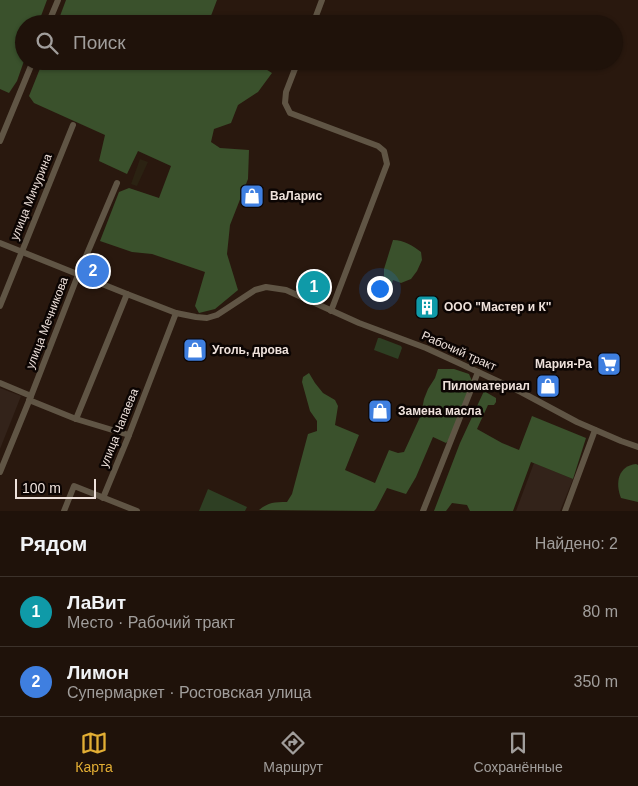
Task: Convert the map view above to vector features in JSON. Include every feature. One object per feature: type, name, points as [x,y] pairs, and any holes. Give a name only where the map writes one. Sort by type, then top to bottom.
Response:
[{"type":"street","points":[[52,15],[58,0]]},
{"type":"street","points":[[316,15],[322,0]]},
{"type":"street","points":[[0,141],[29,70]]},
{"type":"street","points":[[295,70],[284,103],[290,113],[378,146],[384,151],[387,164],[332,311]]},
{"type":"street","name":"улица Мичурина","points":[[0,306],[73,125]]},
{"type":"street","name":"улица Мечникова","points":[[0,472],[78,274],[117,183]]},
{"type":"street","points":[[0,243],[176,313]]},
{"type":"street","name":"Рабочий тракт","points":[[176,313],[207,318],[217,315],[245,295],[266,286],[286,290],[359,323],[426,348],[521,392],[577,422],[638,447]]},
{"type":"street","points":[[76,419],[126,294]]},
{"type":"street","name":"улица Чапаева","points":[[103,498],[176,313]]},
{"type":"street","points":[[423,511],[478,372]]},
{"type":"street","points":[[0,383],[76,419],[129,435]]},
{"type":"street","points":[[565,511],[595,430]]},
{"type":"street","points":[[64,511],[74,486],[133,510]]},
{"type":"shaded area","points":[[140,159],[148,162],[137,186],[131,184]]},
{"type":"shaded area","points":[[0,388],[21,396],[0,449]]},
{"type":"shaded area","points":[[534,463],[573,479],[560,511],[516,511]]},
{"type":"green space","points":[[0,0],[47,0],[41,15],[15,15],[15,70],[21,70],[17,81],[9,93],[0,89]]},
{"type":"green space","points":[[66,0],[217,0],[211,15],[60,15]]},
{"type":"green space","points":[[39,70],[267,70],[272,73],[258,92],[238,105],[231,123],[214,129],[211,142],[220,148],[249,150],[248,179],[230,225],[227,254],[238,290],[215,309],[199,313],[195,306],[205,272],[152,254],[132,252],[100,241],[119,192],[129,188],[159,198],[171,166],[138,151],[127,174],[99,161],[105,135],[34,103],[29,96]]},
{"type":"green space","points":[[393,240],[405,242],[421,252],[422,260],[411,279],[401,283],[393,280],[390,291],[384,290],[384,269]]},
{"type":"green space","points":[[378,338],[401,346],[398,359],[374,350]]},
{"type":"green space","points":[[438,369],[454,369],[469,374],[472,381],[450,439],[446,443],[433,437],[416,477],[406,494],[387,488],[374,511],[259,510],[272,503],[287,502],[292,494],[308,434],[317,431],[317,421],[310,411],[302,382],[303,377],[309,373],[323,393],[335,400],[338,406],[335,425],[359,435],[345,470],[375,483],[389,450],[398,453],[404,452],[421,415],[424,399]]},
{"type":"green space","points":[[484,391],[496,398],[496,402],[494,405],[488,405],[477,429],[502,443],[519,450],[532,416],[586,438],[573,479],[531,462],[513,511],[470,511],[467,505],[452,503],[446,511],[434,511],[460,443]]},
{"type":"green space","points":[[638,465],[638,502],[621,498],[618,487],[618,481],[625,468]]},
{"type":"green space","points":[[208,489],[247,507],[245,511],[199,511]]},
{"type":"place","name":"ВаЛарис","points":[[252,196]]},
{"type":"place","name":"Лимон","points":[[93,271]]},
{"type":"place","name":"ЛаВит","points":[[314,287]]},
{"type":"place","name":"ООО \"Мастер и К\"","points":[[427,307]]},
{"type":"place","name":"Уголь, дрова","points":[[195,350]]},
{"type":"place","name":"Мария-Ра","points":[[609,364]]},
{"type":"place","name":"Пиломатериал","points":[[548,386]]},
{"type":"place","name":"Замена масла","points":[[380,411]]}]
